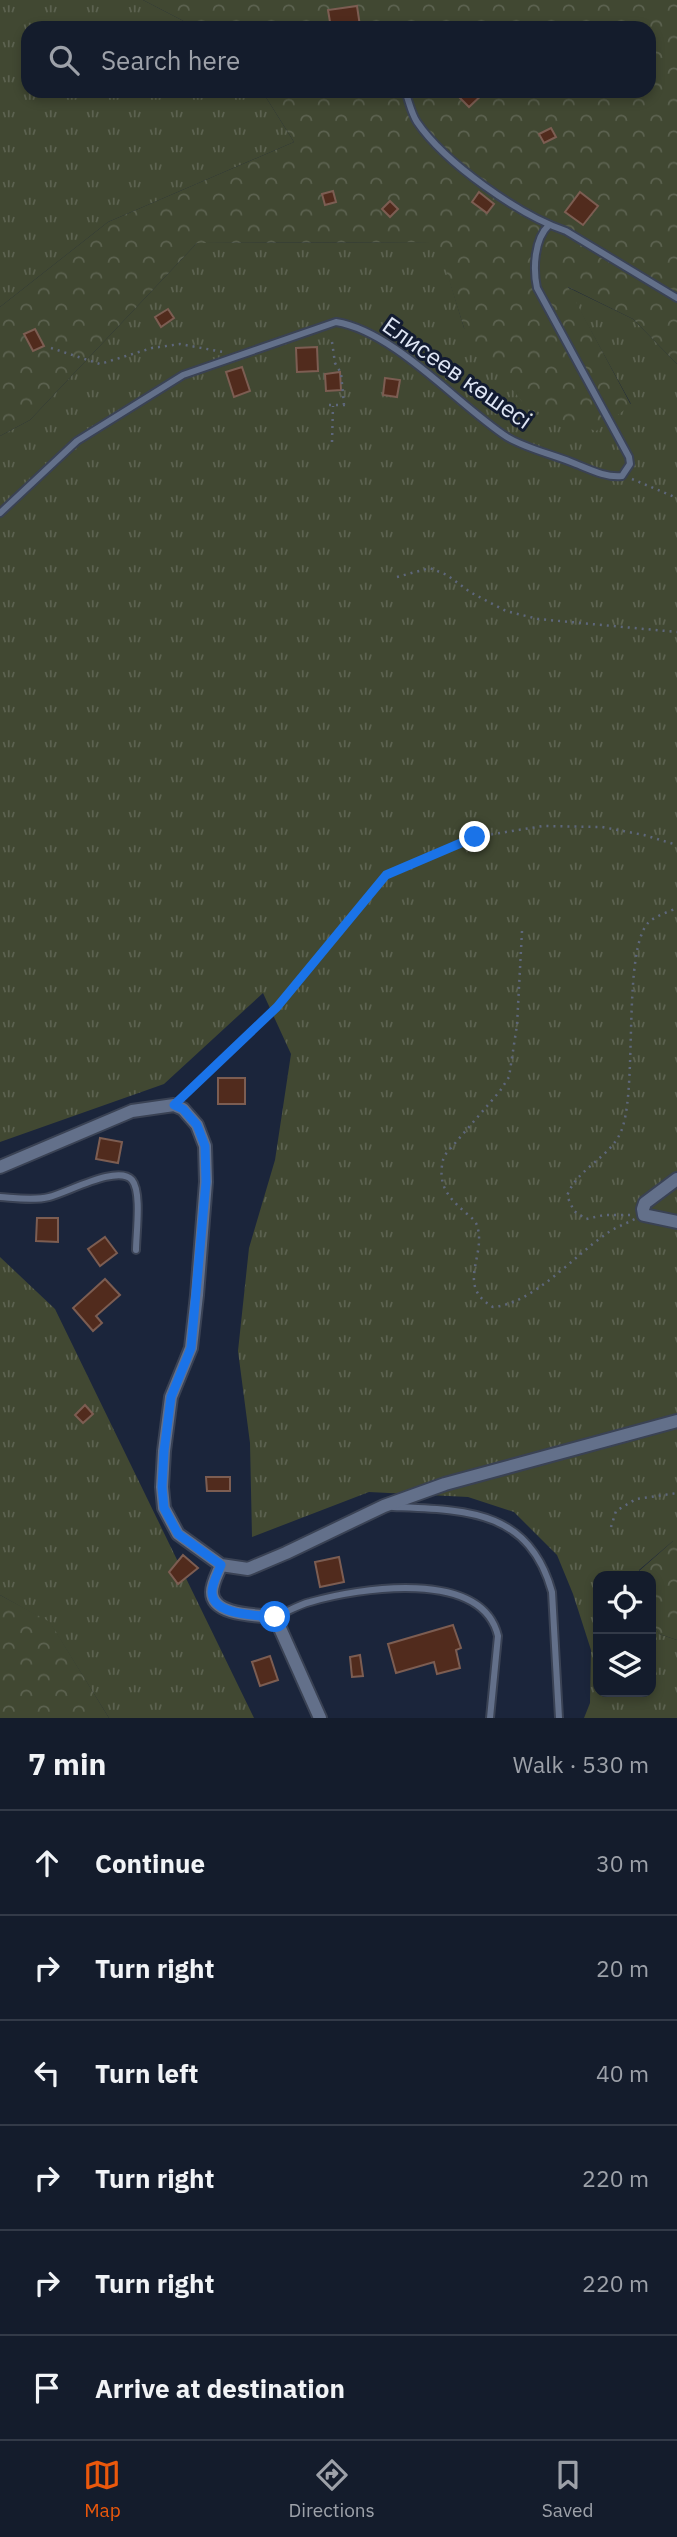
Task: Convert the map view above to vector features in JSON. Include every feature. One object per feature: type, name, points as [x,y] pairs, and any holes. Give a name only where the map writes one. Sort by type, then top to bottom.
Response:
[{"type":"street","points":[[0,1167],[132,1111],[174,1105],[183,1109],[197,1125],[205,1146],[206,1182],[191,1348],[171,1397],[164,1451],[163,1497],[164,1508],[178,1534],[221,1565],[248,1569],[384,1506],[445,1484],[677,1420]]},
{"type":"street","points":[[677,1179],[645,1203],[643,1209],[644,1214],[677,1222]]},
{"type":"street","points":[[221,1565],[212,1592],[214,1600],[219,1607],[227,1611],[275,1617],[320,1718]]},
{"type":"lane","points":[[408,98],[415,119],[438,147],[480,182],[677,298]]},
{"type":"lane","points":[[549,225],[542,231],[533,271],[537,288],[629,457],[630,464],[622,475]]},
{"type":"lane","name":"Елисеев көшесі","points":[[0,513],[77,441],[183,375],[336,322],[353,324],[405,357],[509,438],[595,471],[614,477],[622,475]]},
{"type":"lane","points":[[0,1197],[47,1198],[109,1175],[124,1175],[132,1179],[137,1192],[136,1251]]},
{"type":"lane","points":[[384,1506],[473,1513],[501,1522],[525,1540],[542,1566],[552,1592],[559,1718]]},
{"type":"lane","points":[[275,1617],[309,1602],[381,1587],[434,1591],[467,1598],[479,1604],[488,1615],[498,1636],[490,1718]]},
{"type":"path","points":[[332,342],[335,362],[341,373],[345,405],[331,405],[332,442]]},
{"type":"path","points":[[51,348],[100,364],[152,348],[180,344],[212,348],[236,356]]},
{"type":"path","points":[[622,475],[677,498]]},
{"type":"path","points":[[397,577],[430,568],[447,575],[470,592],[506,611],[538,619],[677,632]]},
{"type":"path","points":[[174,1105],[277,1007],[386,875],[475,837],[543,826],[602,827],[677,845]]},
{"type":"path","points":[[644,1214],[604,1215],[586,1219],[574,1210],[567,1196],[582,1171],[609,1150],[622,1129],[630,1097],[634,972],[641,934],[649,922],[677,908]]},
{"type":"path","points":[[523,932],[517,1025],[509,1077],[444,1156],[441,1167],[442,1183],[450,1197],[476,1221],[478,1233],[472,1281],[478,1293],[493,1307],[501,1306],[520,1298],[563,1270],[606,1233],[644,1214]]},
{"type":"path","points":[[611,1527],[616,1511],[636,1499],[677,1493]]},
{"type":"green space","points":[[0,0],[143,0],[184,21],[21,21],[21,98],[266,98],[294,142],[108,222],[0,307]]},
{"type":"green space","points":[[143,0],[677,0],[677,364],[633,319],[568,287],[631,405],[596,431],[527,408],[464,328],[437,242],[197,243],[30,420],[0,436],[0,307],[108,222],[294,142],[266,98],[656,98],[656,21],[184,21]]},
{"type":"green space","points":[[438,242],[464,328],[631,404],[567,287],[633,319],[677,364],[677,1541],[673,1541],[639,1571],[593,1571],[593,1697],[656,1697],[656,1628],[659,1634],[677,1640],[677,1718],[584,1718],[590,1703],[591,1650],[573,1594],[557,1555],[514,1512],[468,1497],[369,1492],[252,1537],[250,1443],[238,1351],[249,1248],[275,1160],[291,1054],[263,993],[164,1084],[0,1142],[0,436],[30,420],[197,243]]},
{"type":"green space","points":[[0,1257],[55,1309],[254,1718],[109,1718],[50,1623],[0,1595]]},
{"type":"green space","points":[[673,1541],[677,1541],[677,1640],[659,1634],[656,1628],[656,1571],[639,1571]]},
{"type":"green space","points":[[0,1595],[50,1622],[109,1718],[0,1718]]},
{"type":"building","points":[[357,6],[359,21],[330,21],[328,10]]},
{"type":"building","points":[[460,98],[479,98],[469,107]]},
{"type":"building","points":[[551,128],[556,137],[544,143],[539,134]]},
{"type":"building","points":[[333,191],[336,202],[325,205],[322,194]]},
{"type":"building","points":[[479,192],[494,204],[487,213],[472,202]]},
{"type":"building","points":[[580,192],[598,206],[583,225],[565,212]]},
{"type":"building","points":[[390,201],[398,209],[390,217],[382,209]]},
{"type":"building","points":[[168,309],[174,318],[161,327],[155,317]]},
{"type":"building","points":[[35,329],[44,346],[33,351],[24,334]]},
{"type":"building","points":[[317,347],[318,371],[297,372],[296,348]]},
{"type":"building","points":[[242,367],[250,391],[234,397],[226,372]]},
{"type":"building","points":[[340,372],[341,390],[326,391],[325,374]]},
{"type":"building","points":[[385,378],[400,380],[397,397],[383,395]]},
{"type":"building","points":[[218,1078],[245,1078],[245,1104],[218,1104]]},
{"type":"building","points":[[100,1138],[122,1142],[118,1163],[96,1159]]},
{"type":"building","points":[[37,1218],[58,1218],[58,1242],[36,1241]]},
{"type":"building","points":[[105,1237],[117,1253],[100,1266],[88,1249]]},
{"type":"building","points":[[105,1279],[120,1295],[96,1316],[102,1323],[93,1331],[73,1308]]},
{"type":"building","points":[[85,1405],[93,1414],[83,1423],[75,1415]]},
{"type":"building","points":[[206,1477],[230,1477],[230,1491],[207,1491]]},
{"type":"building","points":[[183,1555],[198,1568],[178,1584],[169,1572]]},
{"type":"building","points":[[339,1557],[344,1582],[320,1587],[315,1562]]},
{"type":"building","points":[[453,1625],[461,1648],[456,1650],[460,1668],[437,1674],[434,1662],[396,1673],[388,1644]]},
{"type":"building","points":[[360,1655],[363,1676],[352,1677],[350,1657]]},
{"type":"building","points":[[270,1656],[278,1680],[260,1686],[252,1662]]},
{"type":"route","points":[[275,1617],[227,1611],[219,1607],[212,1592],[221,1565],[178,1534],[164,1508],[164,1451],[171,1397],[191,1348],[206,1182],[205,1146],[197,1125],[183,1109],[174,1105],[277,1007],[386,875],[475,837]]}]
